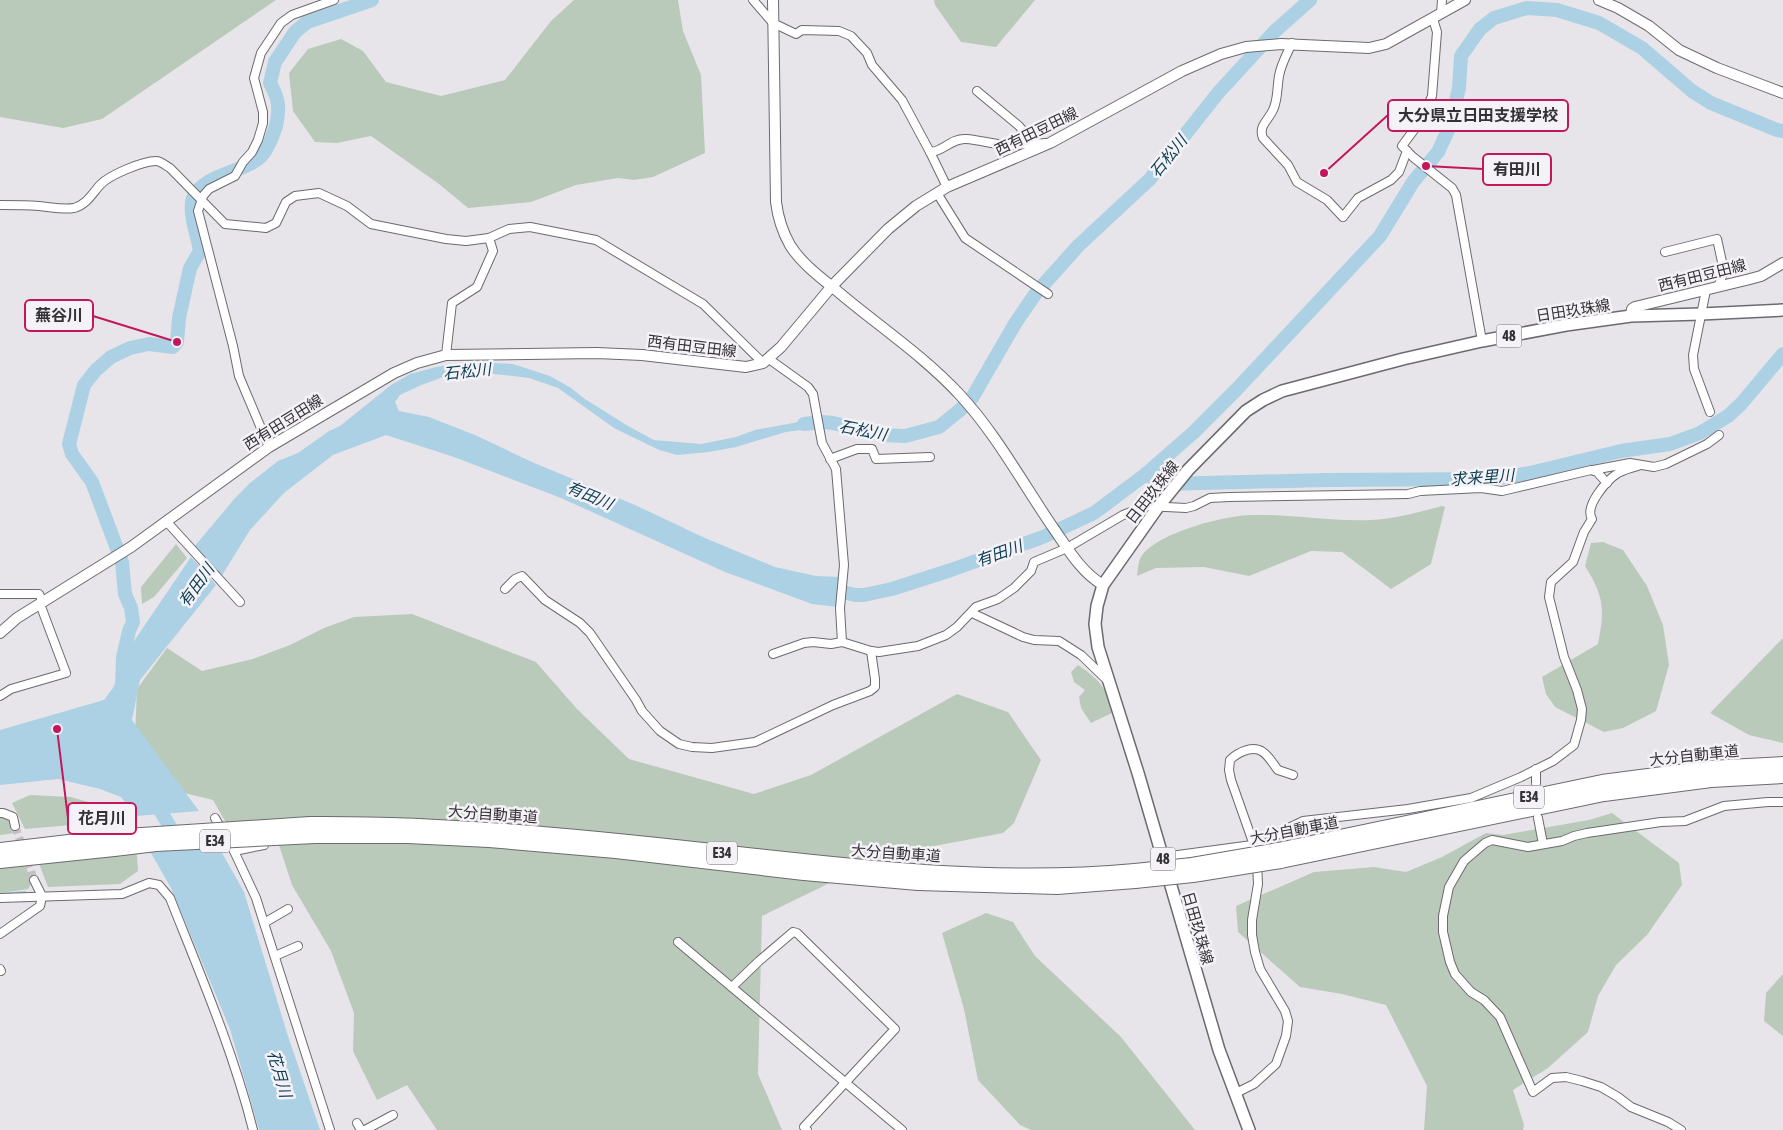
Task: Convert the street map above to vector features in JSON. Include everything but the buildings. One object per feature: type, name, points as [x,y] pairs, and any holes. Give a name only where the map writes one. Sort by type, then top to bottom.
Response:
[{"type":"highway","name":"大分自動車道","points":[[1279,856],[1602,782],[1709,768],[1783,764]]},
{"type":"highway","name":"大分自動車道","points":[[0,850],[113,843],[156,844],[382,824],[521,831],[813,863],[920,871],[1009,875],[1135,876],[1192,865],[1279,856],[1604,794],[1711,780],[1783,776]]},
{"type":"highway","name":"大分自動車道","points":[[0,861],[113,843]]},
{"type":"main road","points":[[773,0],[775,186],[779,223],[791,246],[807,265],[930,366],[960,395],[996,441],[1032,498],[1067,548],[1089,576],[1103,585]]},
{"type":"main road","name":"西有田豆田線","points":[[0,633],[16,618],[131,547],[269,448],[394,373],[417,363],[446,355],[597,353],[642,355],[746,367],[766,361],[782,347],[832,286],[888,229],[916,206],[947,187],[1050,143],[1196,64],[1221,54],[1246,47],[1287,43],[1369,48],[1379,46],[1465,0]]},
{"type":"main road","points":[[1599,0],[1618,8],[1649,26],[1679,50],[1717,68],[1783,93]]},
{"type":"main road","name":"西有田豆田線","points":[[1631,316],[1632,309],[1635,307],[1761,276],[1783,264]]},
{"type":"main road","name":"日田玖珠線","points":[[1249,1130],[1219,1050],[1163,857],[1098,647],[1095,624],[1097,606],[1103,585],[1167,494],[1216,440],[1246,411],[1282,391],[1482,341],[1566,325],[1631,316],[1783,310]]},
{"type":"street","points":[[197,198],[235,176],[255,146],[263,123],[263,112],[254,78],[261,53],[281,23],[292,15],[334,0]]},
{"type":"street","points":[[753,0],[773,23],[796,34],[802,30],[839,31],[851,36],[867,53],[872,65],[902,100],[947,187]]},
{"type":"street","points":[[1442,0],[1437,16],[1432,96],[1422,119],[1402,146],[1452,188],[1456,195],[1482,341]]},
{"type":"street","points":[[1287,43],[1281,66],[1276,102],[1261,127],[1261,133],[1263,138],[1288,165],[1297,182],[1327,200],[1342,216],[1358,198],[1391,180],[1399,172],[1410,154]]},
{"type":"street","points":[[977,91],[1019,126],[1025,133],[1029,144]]},
{"type":"street","points":[[930,152],[936,152],[958,140],[967,139],[1009,145],[1050,143]]},
{"type":"street","points":[[0,205],[39,206],[61,209],[76,207],[93,195],[107,179],[146,162],[156,161],[170,168],[197,198],[225,224],[266,228],[276,223],[286,202],[294,196],[319,193],[347,206],[371,224],[446,239],[466,241],[489,238],[509,229],[530,227],[596,240],[703,304],[766,361],[808,387],[813,394],[822,443],[836,469],[844,565],[840,608],[842,642]]},
{"type":"street","points":[[937,193],[965,238],[1048,294]]},
{"type":"street","points":[[197,198],[198,211],[240,376],[269,448]]},
{"type":"street","points":[[446,355],[452,303],[477,287],[493,251],[489,238]]},
{"type":"street","points":[[1665,252],[1717,239],[1724,271],[1718,287]]},
{"type":"street","points":[[1706,290],[1693,355],[1694,369],[1710,412]]},
{"type":"street","points":[[773,654],[804,643],[813,642],[831,644],[842,642],[871,651],[890,651],[918,646],[946,636],[972,613],[976,607],[998,598],[1014,588],[1031,571],[1034,562],[1067,548],[1123,515],[1146,506],[1186,508],[1210,498],[1219,497],[1408,494],[1420,491],[1481,488],[1502,491],[1630,463],[1654,467],[1666,464],[1707,444],[1719,435]]},
{"type":"street","points":[[830,459],[857,449],[872,449],[876,459],[930,457]]},
{"type":"street","points":[[1163,857],[1267,843],[1282,831],[1303,821],[1408,809],[1470,798],[1553,761],[1574,745],[1582,720],[1582,709],[1564,657],[1549,597],[1551,582],[1573,562],[1584,532],[1592,519],[1589,514],[1590,506],[1607,483],[1618,474],[1641,465]]},
{"type":"street","points":[[1591,470],[1598,472],[1607,483]]},
{"type":"street","points":[[166,521],[181,540],[240,602]]},
{"type":"street","points":[[505,589],[515,579],[522,576],[545,600],[580,623],[590,633],[642,711],[660,731],[679,744],[692,748],[712,748],[755,742],[833,705],[870,692],[875,687],[876,679],[871,651]]},
{"type":"street","points":[[0,594],[39,594],[66,673],[11,689],[0,696]]},
{"type":"street","points":[[972,613],[1023,637],[1059,641],[1081,655],[1110,684]]},
{"type":"street","points":[[1236,1093],[1254,1084],[1276,1064],[1286,1036],[1288,1021],[1285,1011],[1260,969],[1255,952],[1252,920],[1258,884],[1256,853],[1231,780],[1230,760],[1240,752],[1253,748],[1260,749],[1278,770],[1293,775]]},
{"type":"street","points":[[1536,769],[1536,783]]},
{"type":"street","points":[[1681,1130],[1668,1122],[1631,1107],[1601,1087],[1582,1081],[1566,1077],[1552,1078],[1533,1092],[1500,1017],[1484,1000],[1471,992],[1455,974],[1450,962],[1443,932],[1443,916],[1449,887],[1464,861],[1485,843],[1492,840],[1528,846],[1562,841],[1586,833],[1661,822],[1685,821],[1724,806],[1783,802]]},
{"type":"street","points":[[0,813],[12,818],[15,826]]},
{"type":"street","points":[[215,818],[234,851],[256,898],[330,1130]]},
{"type":"street","points":[[1538,818],[1543,844]]},
{"type":"street","points":[[234,851],[264,845]]},
{"type":"street","points":[[0,934],[40,906],[42,896],[34,880]]},
{"type":"street","points":[[0,898],[122,894],[149,883],[159,885],[166,891],[210,997],[253,1130]]},
{"type":"street","points":[[264,922],[288,909]]},
{"type":"street","points":[[732,987],[793,932],[797,933],[895,1029],[804,1127],[807,1130]]},
{"type":"street","points":[[678,942],[902,1130]]},
{"type":"street","points":[[275,956],[298,946]]},
{"type":"street","points":[[365,1130],[393,1115]]},
{"type":"green space","points":[[0,0],[276,0],[102,119],[63,128],[0,117]]},
{"type":"green space","points":[[574,0],[678,0],[683,31],[701,75],[705,153],[653,177],[634,180],[618,178],[576,185],[531,202],[468,208],[439,184],[371,136],[337,143],[315,142],[293,111],[289,73],[308,49],[341,39],[363,51],[386,82],[441,96],[505,80],[551,21]]},
{"type":"green space","points":[[934,0],[1035,0],[996,47],[961,42],[935,5]]},
{"type":"green space","points":[[1442,506],[1445,507],[1431,564],[1391,589],[1342,552],[1311,551],[1249,576],[1204,567],[1156,568],[1137,576],[1141,557],[1149,548],[1161,540],[1192,527],[1226,518],[1253,515],[1371,520],[1398,517]]},
{"type":"green space","points":[[1603,542],[1623,550],[1647,586],[1663,625],[1669,665],[1656,711],[1623,728],[1604,732],[1555,707],[1546,694],[1542,677],[1598,644],[1602,622],[1601,604],[1596,586],[1585,566],[1591,543]]},
{"type":"green space","points":[[176,544],[187,558],[154,597],[142,604],[141,587]]},
{"type":"green space","points":[[412,614],[536,662],[577,709],[629,759],[754,794],[811,775],[957,694],[1008,712],[1041,760],[1014,823],[1003,833],[887,855],[762,916],[758,1074],[782,1130],[437,1130],[407,1085],[377,1100],[353,1051],[354,1013],[331,951],[292,885],[278,842],[238,844],[213,800],[172,790],[135,736],[137,689],[167,648],[202,671],[253,659],[354,617]]},
{"type":"green space","points":[[1783,638],[1783,743],[1749,735],[1710,713]]},
{"type":"green space","points":[[1078,665],[1092,675],[1101,685],[1108,696],[1114,712],[1091,723],[1081,708],[1079,697],[1085,690],[1074,682],[1071,672]]},
{"type":"green space","points":[[30,795],[71,797],[95,804],[117,821],[25,829],[12,803]]},
{"type":"green space","points":[[1612,813],[1679,863],[1682,885],[1647,935],[1616,965],[1598,996],[1588,1032],[1548,1068],[1513,1090],[1524,1125],[1523,1130],[1424,1130],[1427,1086],[1386,1005],[1342,994],[1300,987],[1238,932],[1236,906],[1314,872],[1374,867],[1406,872],[1442,857],[1486,833],[1503,835],[1589,820]]},
{"type":"green space","points":[[0,815],[10,821],[15,833],[0,835]]},
{"type":"green space","points":[[133,843],[137,856],[138,871],[120,884],[48,887],[36,856]]},
{"type":"green space","points":[[23,859],[32,883],[28,889],[0,893],[0,863]]},
{"type":"green space","points":[[986,913],[1013,922],[1035,956],[1121,1037],[1195,1130],[1031,1130],[1020,1125],[978,1080],[964,1009],[942,933]]},
{"type":"green space","points":[[1783,974],[1783,1036],[1764,1021],[1766,993]]},
{"type":"water","points":[[457,364],[513,364],[550,376],[628,426],[654,440],[701,444],[736,437],[755,430],[814,419],[815,428],[786,432],[736,447],[677,455],[659,450],[614,428],[558,388],[529,378],[494,374],[451,374],[400,395],[395,402],[399,411],[429,417],[475,435],[532,462],[775,567],[816,576],[842,577],[838,607],[812,604],[725,572],[561,498],[454,457],[386,435],[333,455],[284,493],[250,530],[221,577],[194,547],[250,483],[278,461],[298,453],[329,431],[340,426],[391,385],[410,374],[436,367]]},
{"type":"water","points":[[191,557],[216,585],[140,680],[132,720],[199,811],[136,816],[121,797],[100,789],[58,779],[0,785],[0,730],[104,700],[113,688],[134,641]]},
{"type":"water","points":[[216,842],[244,892],[287,1033],[320,1130],[259,1130],[230,1029],[171,888],[147,846]]},
{"type":"waterway","points":[[122,685],[123,657],[133,622],[131,608],[125,594],[122,562],[92,482],[72,454],[69,444],[84,385],[96,370],[111,357],[130,348],[149,344],[173,347],[177,342],[179,318],[190,268],[200,251],[192,217],[193,198],[206,183],[257,160],[267,148],[276,126],[278,114],[277,99],[270,83],[275,62],[295,32],[307,22],[372,0]]},
{"type":"waterway","name":"石松川","points":[[804,424],[833,423],[883,435],[905,436],[939,427],[960,410],[972,398],[1016,322],[1036,293],[1078,246],[1150,179],[1218,93],[1275,31],[1310,0]]},
{"type":"waterway","name":"有田川","points":[[827,588],[855,595],[864,595],[892,589],[951,570],[1043,537],[1094,513],[1146,474],[1194,432],[1236,390],[1380,236],[1413,182],[1438,152],[1450,126],[1459,88],[1461,56],[1480,29],[1494,18],[1527,8],[1557,10],[1599,23],[1642,48],[1692,91],[1711,103],[1783,131]]},
{"type":"waterway","name":"求来里川","points":[[1146,474],[1162,484],[1327,480],[1493,479],[1530,473],[1621,451],[1670,444],[1700,433],[1728,416],[1741,404],[1783,354]]},
{"type":"waterway","name":"花月川","points":[[154,800],[179,842]]},
{"type":"waterway","points":[[0,894],[25,892]]},
{"type":"tunnel","points":[[15,826],[34,880]]},
{"type":"place","name":"有田川","points":[[1426,166]]},
{"type":"place","name":"大分県立日田支援学校","points":[[1324,173]]},
{"type":"place","name":"蕪谷川","points":[[177,342]]},
{"type":"place","name":"花月川","points":[[57,729]]}]
